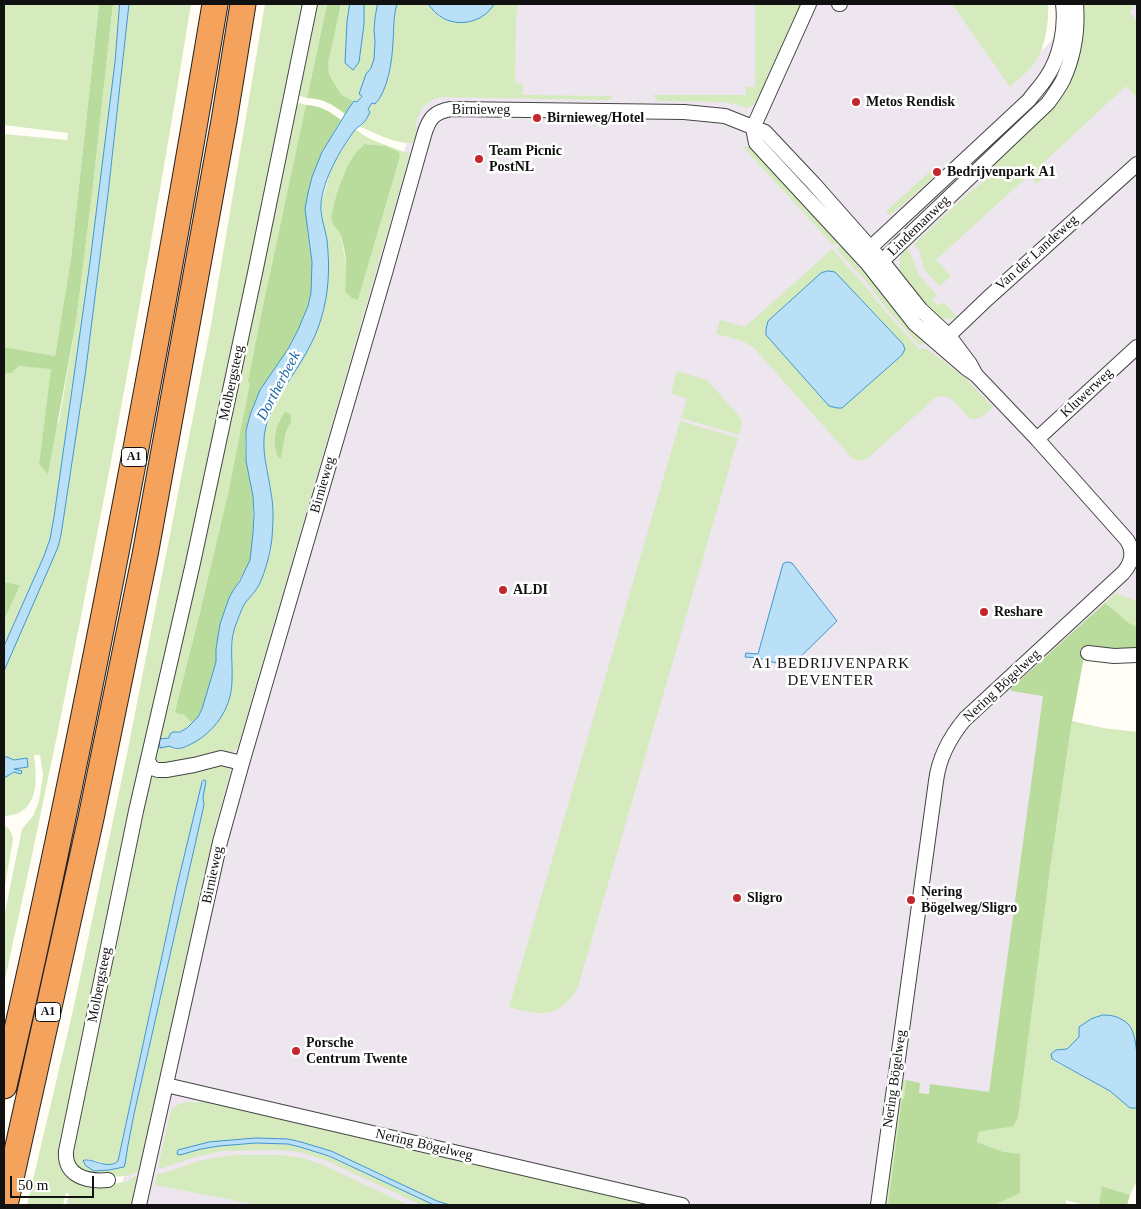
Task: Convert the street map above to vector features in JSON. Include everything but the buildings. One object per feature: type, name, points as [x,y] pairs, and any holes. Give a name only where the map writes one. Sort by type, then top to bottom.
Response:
[{"type":"highway","name":"A1","points":[[4,1086],[48,889],[112,575],[157,337],[214,4]]},
{"type":"highway","name":"A1","points":[[5,1205],[91,818],[145,555],[224,121],[243,4]]},
{"type":"street","name":"Molbergsteeg","points":[[108,1180],[101,1181],[84,1178],[71,1171],[65,1159],[66,1151],[125,861],[195,554],[310,4]]},
{"type":"street","points":[[809,4],[754,128],[756,143],[867,263]]},
{"type":"street","name":"Lindemanweg","points":[[1062,4],[1064,18],[1060,43],[1057,57],[1047,77],[1029,100],[870,248],[867,263],[882,261],[1048,103],[1062,80],[1071,55],[1076,30],[1076,4]]},
{"type":"street","name":"Birnieweg","points":[[139,1205],[220,842],[426,126],[431,118],[451,110],[684,112],[726,116],[765,132],[870,248]]},
{"type":"street","name":"Van der Landeweg","points":[[944,340],[1137,164]]},
{"type":"street","name":"Nering Bögelweg","points":[[870,248],[966,368],[976,375],[1037,439],[1132,548],[1130,565],[1123,574],[965,719],[953,734],[943,753],[936,777],[878,1205]]},
{"type":"street","name":"Nering Bögelweg","points":[[867,263],[915,324],[944,340]]},
{"type":"street","name":"Kluwerweg","points":[[1037,439],[1137,347]]},
{"type":"street","points":[[1088,652],[1114,656],[1137,655]]},
{"type":"street","points":[[148,761],[152,768],[158,770],[194,765],[221,758],[242,763]]},
{"type":"street","name":"Nering Bögelweg","points":[[166,1085],[682,1205]]},
{"type":"shaded area","points":[[512,4],[959,4],[1012,81],[1087,4],[1137,4],[1137,602],[1047,691],[990,1101],[886,1205],[117,1205],[208,828],[415,114]]},
{"type":"green space","points":[[4,4],[99,4],[71,258],[55,356],[4,347],[4,134],[67,140],[68,133],[4,125]]},
{"type":"green space","points":[[99,4],[113,4],[76,322],[48,474],[39,464],[51,369],[19,366],[12,373],[4,373],[4,347],[55,356],[71,258]]},
{"type":"green space","points":[[113,4],[120,4],[115,62],[90,262],[54,517],[50,539],[44,556],[4,646],[4,621],[20,585],[4,582],[4,373],[12,373],[19,366],[52,368],[39,464],[59,421],[76,322]]},
{"type":"green space","points":[[129,4],[191,4],[150,250],[105,495],[31,862],[4,984],[4,917],[22,829],[33,816],[39,801],[43,775],[40,755],[34,755],[36,779],[34,795],[26,808],[19,813],[4,816],[4,778],[14,772],[14,769],[28,767],[27,763],[4,757],[4,671],[58,547],[61,535],[99,270]]},
{"type":"green space","points":[[265,4],[305,4],[64,1165],[113,1184],[128,1181],[138,1176],[131,1205],[66,1205],[69,1194],[66,1193],[63,1205],[27,1205],[74,1006],[127,754],[211,325]]},
{"type":"green space","points":[[313,4],[327,4],[307,98],[300,96],[297,92]]},
{"type":"green space","points":[[327,4],[341,4],[328,63],[329,74],[342,95],[354,101],[345,114],[328,103],[307,98]]},
{"type":"green space","points":[[341,4],[350,4],[345,63],[353,70],[359,61],[364,24],[364,4],[378,4],[374,24],[375,47],[373,64],[357,102],[342,95],[329,74],[327,63]]},
{"type":"green space","points":[[397,4],[428,4],[440,17],[456,22],[464,22],[478,18],[490,10],[494,4],[518,4],[515,83],[523,84],[523,95],[613,96],[609,100],[440,97],[430,102],[421,111],[415,126],[418,127],[413,143],[393,140],[361,127],[370,112],[367,109],[379,98],[386,83],[392,58],[394,19]]},
{"type":"green space","points":[[755,4],[803,4],[760,100],[757,99],[754,105],[747,108],[721,102],[658,101],[652,95],[746,95],[746,87],[755,87]]},
{"type":"green space","points":[[952,4],[1048,4],[1048,20],[1043,46],[1031,68],[1010,87]]},
{"type":"green space","points":[[1083,4],[1134,4],[1130,12],[1137,21],[1137,98],[1126,86],[1042,164],[1049,173],[1037,184],[1029,175],[936,260],[951,276],[940,286],[925,271],[919,250],[914,244],[984,181],[980,176],[1055,105],[1069,81],[1078,57],[1083,31]]},
{"type":"green space","points":[[294,104],[306,105],[229,489],[175,711],[183,714],[192,723],[183,731],[173,732],[171,748],[182,748],[204,736],[232,682],[234,630],[244,604],[260,583],[270,554],[273,506],[264,451],[264,438],[266,426],[277,401],[310,347],[317,331],[326,299],[329,255],[321,204],[330,173],[355,129],[375,141],[410,154],[238,747],[225,755],[158,765],[153,758]],"holes":[[[363,144],[386,146],[399,152],[400,157],[358,300],[347,274],[339,231],[337,192],[344,173]],[[280,419],[291,422],[286,432],[281,458],[275,436]]]},
{"type":"green space","points":[[306,105],[316,106],[341,120],[322,152],[307,229],[312,262],[311,293],[298,330],[282,359],[260,390],[250,415],[245,445],[253,496],[252,550],[245,571],[229,598],[220,624],[216,662],[202,709],[192,723],[183,714],[178,714],[175,711],[229,489],[261,316]]},
{"type":"green space","points":[[364,144],[386,146],[399,152],[400,157],[358,300],[352,298],[345,291],[346,269],[344,248],[332,217],[341,180],[353,157]]},
{"type":"green space","points":[[749,145],[839,242],[834,246],[743,147]]},
{"type":"green space","points":[[933,169],[937,174],[889,215],[886,211]]},
{"type":"green space","points":[[840,245],[884,296],[928,342],[925,345],[923,343],[920,346],[886,308],[865,280],[836,249]]},
{"type":"green space","points":[[905,246],[911,254],[918,274],[937,295],[932,299],[938,306],[944,302],[957,317],[945,319],[933,314],[900,274],[900,259]]},
{"type":"green space","points":[[832,249],[920,350],[926,348],[965,378],[993,407],[981,417],[971,419],[951,399],[941,396],[935,398],[868,458],[856,460],[852,458],[753,347],[742,341],[716,334],[720,320],[745,327]],"holes":[[[835,272],[902,355],[842,408],[837,408],[768,321],[821,273]]]},
{"type":"green space","points":[[677,371],[707,380],[740,417],[742,423],[739,435],[681,418],[687,398],[671,394]]},
{"type":"green space","points":[[285,412],[289,413],[291,422],[286,432],[281,458],[279,458],[275,447],[275,435]]},
{"type":"green space","points":[[680,421],[738,438],[578,987],[564,1005],[556,1010],[540,1013],[509,1007]]},
{"type":"green space","points":[[4,582],[20,585],[4,621]]},
{"type":"green space","points":[[1115,593],[1137,601],[1137,627],[1129,623],[1105,603]]},
{"type":"green space","points":[[1105,603],[1129,623],[1137,627],[1137,653],[1084,657],[1072,721],[1050,870],[1018,1117],[1013,1126],[979,1132],[977,1142],[1004,1152],[1020,1154],[1020,1193],[994,1205],[888,1205],[906,1080],[920,1083],[919,1093],[929,1094],[930,1084],[989,1092],[1043,696],[1012,691],[1010,689]]},
{"type":"green space","points":[[1072,721],[1103,728],[1137,732],[1137,1050],[1129,1025],[1080,1037],[1067,1049],[1056,1050],[1052,1060],[1110,1091],[1130,1108],[1137,1108],[1137,1181],[1130,1195],[1103,1186],[1099,1205],[1080,1205],[1066,1200],[1066,1205],[994,1205],[1004,1200],[1004,1152],[977,1142],[979,1132],[1004,1128],[1026,1050]]},
{"type":"green space","points":[[214,763],[229,766],[231,769],[214,831],[138,1172],[111,1178],[74,1169],[69,1162],[147,775]],"holes":[[[206,781],[203,798],[204,805],[122,1168],[89,1168],[84,1163],[85,1159],[108,1164],[118,1161],[177,886]]]},
{"type":"green space","points":[[4,825],[10,831],[13,839],[4,891]]},
{"type":"green space","points":[[902,1080],[906,1080],[904,1099],[902,1100],[888,1205],[885,1205]]},
{"type":"green space","points":[[199,1100],[651,1205],[450,1205],[437,1201],[331,1151],[288,1139],[256,1138],[218,1141],[178,1150],[261,1143],[299,1147],[339,1161],[434,1205],[421,1205],[325,1160],[293,1151],[222,1151],[158,1168],[171,1110],[185,1102],[198,1103]]},
{"type":"green space","points":[[237,1155],[282,1155],[302,1158],[323,1165],[408,1205],[258,1205],[155,1185],[157,1174],[206,1159]]},
{"type":"green space","points":[[1102,1186],[1130,1195],[1127,1205],[1099,1205]]},
{"type":"water","points":[[120,4],[129,4],[108,194],[85,376],[61,535],[58,547],[4,671],[4,646],[44,556],[50,539],[54,517],[90,262],[115,62]]},
{"type":"water","points":[[350,4],[364,4],[364,24],[359,62],[353,70],[345,63]]},
{"type":"water","name":"Dortherbeek","points":[[378,4],[397,4],[394,19],[392,58],[383,92],[375,104],[372,103],[368,109],[370,112],[366,120],[348,139],[325,184],[321,213],[327,240],[328,280],[326,299],[311,345],[277,400],[264,434],[264,451],[273,504],[272,538],[261,579],[257,588],[245,603],[233,633],[232,680],[229,699],[222,716],[203,737],[183,748],[170,746],[160,748],[159,739],[169,738],[173,732],[180,732],[187,728],[198,717],[202,709],[216,662],[220,624],[229,598],[250,560],[254,514],[253,496],[246,461],[246,431],[260,390],[288,349],[308,306],[311,293],[312,262],[305,209],[308,193],[322,152],[354,101],[357,102],[362,96],[359,94],[374,59],[374,30]]},
{"type":"water","points":[[428,4],[494,4],[483,16],[467,22],[459,22],[443,18]]},
{"type":"water","points":[[835,272],[903,344],[905,349],[902,355],[842,408],[829,406],[766,335],[768,321],[821,273]]},
{"type":"water","points":[[787,562],[792,563],[837,621],[790,667],[759,658],[745,657],[746,653],[758,654],[783,564]]},
{"type":"water","points":[[4,757],[14,760],[27,758],[28,767],[14,769],[22,771],[21,774],[14,772],[4,778]]},
{"type":"water","points":[[204,780],[206,781],[203,798],[204,805],[134,1114],[125,1164],[124,1167],[94,1171],[86,1166],[84,1160],[106,1164],[114,1164],[118,1161],[177,886]]},
{"type":"water","points":[[1103,1015],[1119,1018],[1128,1024],[1132,1030],[1137,1051],[1137,1108],[1130,1108],[1110,1091],[1052,1059],[1051,1054],[1056,1050],[1067,1049],[1079,1037],[1079,1027],[1091,1019]]},
{"type":"water","points":[[256,1138],[288,1139],[331,1151],[437,1201],[450,1205],[434,1205],[329,1156],[288,1144],[256,1143],[219,1146],[180,1155],[177,1154],[178,1150],[209,1142]]},
{"type":"place","name":"Metos Rendisk","points":[[856,102]]},
{"type":"place","name":"Birnieweg/Hotel","points":[[537,118]]},
{"type":"place","name":"Team Picnic PostNL","points":[[479,159]]},
{"type":"place","name":"Bedrijvenpark A1","points":[[937,172]]},
{"type":"place","name":"ALDI","points":[[503,590]]},
{"type":"place","name":"Reshare","points":[[984,612]]},
{"type":"place","name":"Sligro","points":[[737,898]]},
{"type":"place","name":"Nering Bögelweg/Sligro","points":[[911,900]]},
{"type":"place","name":"Porsche Centrum Twente","points":[[296,1051]]},
{"type":"district","name":"A1 BEDRIJVENPARK DEVENTER","points":[[831,672]]}]
